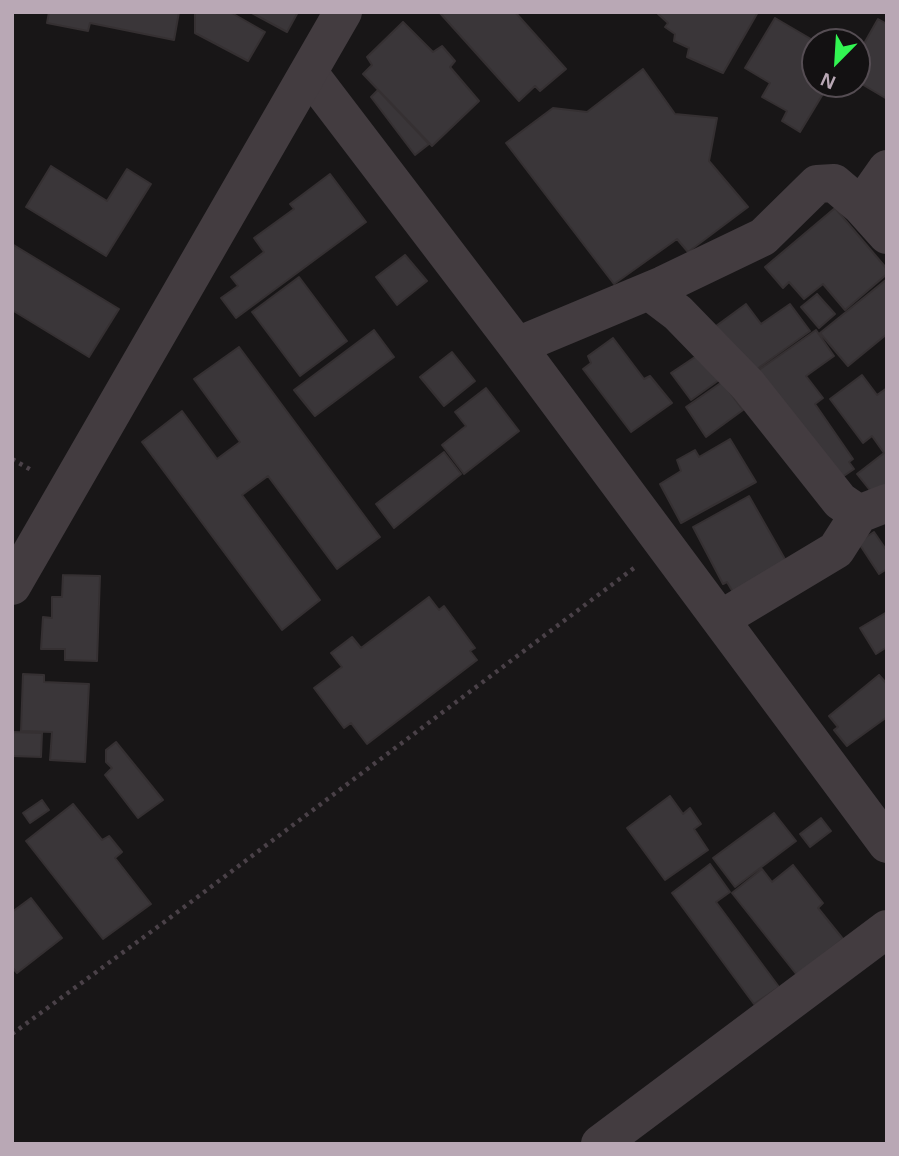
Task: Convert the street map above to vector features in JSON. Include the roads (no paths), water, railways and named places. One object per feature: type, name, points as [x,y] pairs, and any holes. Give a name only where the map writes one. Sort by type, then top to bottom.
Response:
[{"type":"street","points":[[12,586],[343,12]]},
{"type":"street","points":[[309,73],[722,619],[887,844]]},
{"type":"street","points":[[861,206],[887,169]]},
{"type":"street","points":[[517,346],[649,291],[763,237],[817,184],[834,183],[861,206],[887,235]]},
{"type":"street","points":[[649,291],[678,313],[748,385],[840,501],[873,509],[836,550],[722,619]]},
{"type":"street","points":[[600,1144],[887,929]]}]
